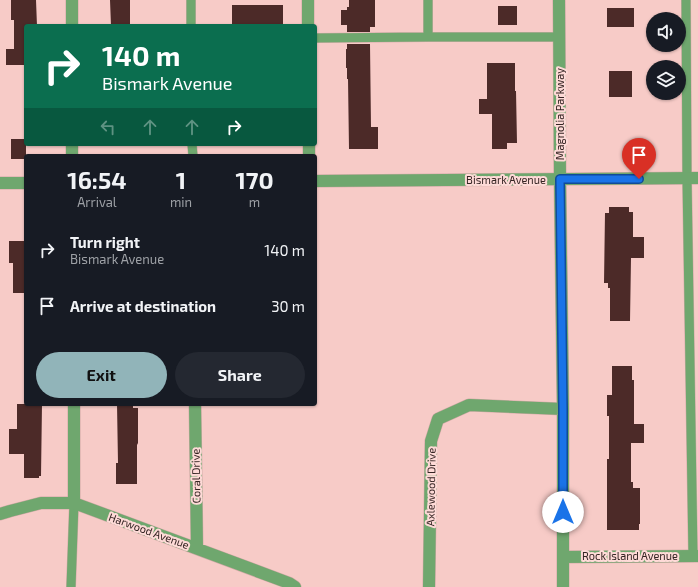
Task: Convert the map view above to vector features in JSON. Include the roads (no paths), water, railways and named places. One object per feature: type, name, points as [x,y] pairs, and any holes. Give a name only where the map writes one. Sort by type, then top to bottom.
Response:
[{"type":"street","points":[[72,0],[72,24]]},
{"type":"street","points":[[308,0],[308,24]]},
{"type":"street","name":"Magnolia Parkway","points":[[559,0],[563,409],[563,587]]},
{"type":"street","name":"Bismark Avenue","points":[[317,181],[693,178]]},
{"type":"street","points":[[0,183],[24,183]]},
{"type":"street","name":"Axlewood Drive","points":[[429,587],[431,441],[438,419],[468,405],[563,409]]},
{"type":"street","points":[[74,406],[74,503]]},
{"type":"street","name":"Coral Drive","points":[[195,406],[197,548]]},
{"type":"street","name":"Harwood Avenue","points":[[0,514],[41,503],[74,503],[197,548],[289,583],[295,587]]},
{"type":"street","name":"Rock Island Avenue","points":[[562,557],[696,556]]},
{"type":"lane","points":[[191,0],[192,24]]},
{"type":"lane","points":[[428,0],[428,37]]},
{"type":"lane","points":[[686,0],[693,178],[696,556]]},
{"type":"lane","points":[[317,38],[559,37]]},
{"type":"lane","points":[[71,587],[74,503]]}]
